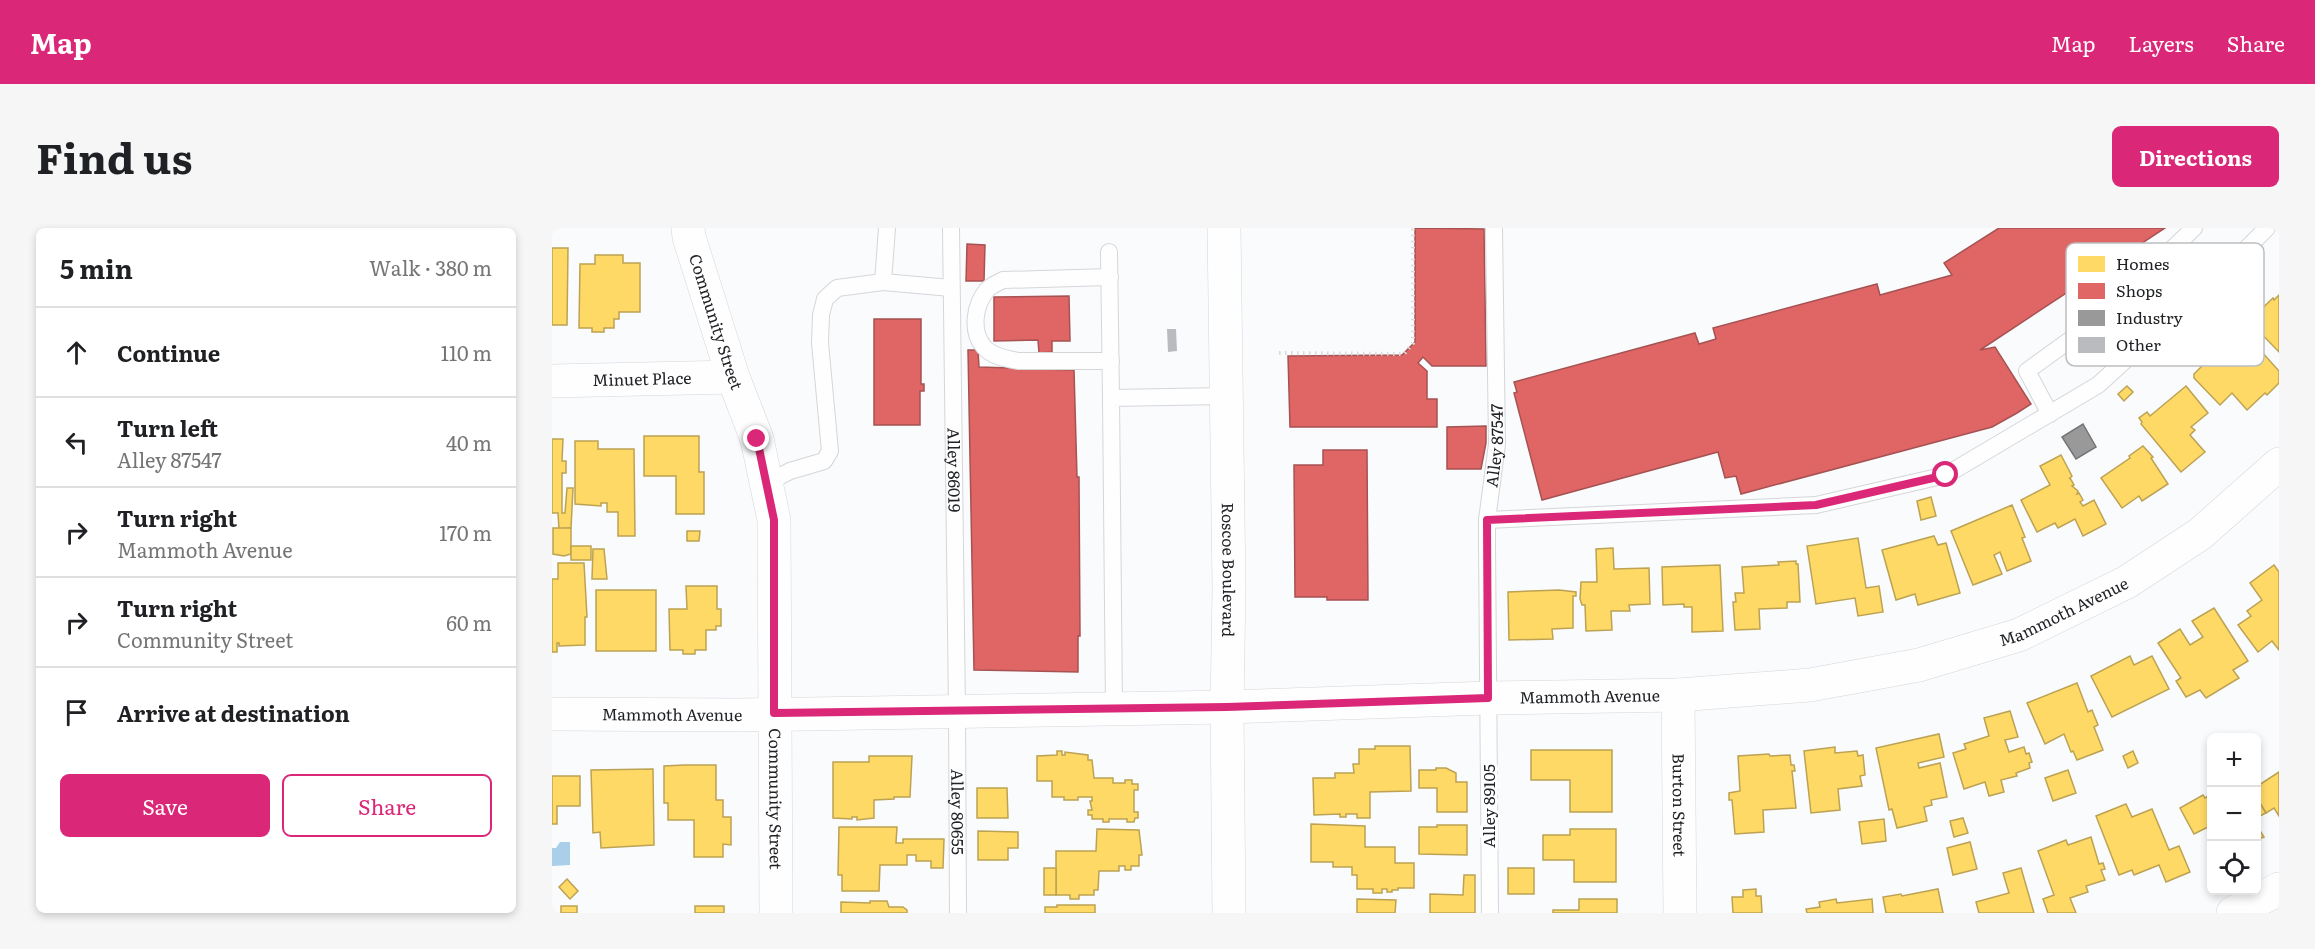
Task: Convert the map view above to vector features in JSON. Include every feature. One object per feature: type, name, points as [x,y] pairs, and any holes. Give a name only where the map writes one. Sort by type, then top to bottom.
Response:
[{"type":"street","name":"Community Street","points":[[688,228],[733,378],[757,439],[774,520],[776,913]]},
{"type":"street","name":"Roscoe Boulevard","points":[[1224,228],[1229,589],[1227,707],[1230,913]]},
{"type":"street","name":"Minuet Place","points":[[552,381],[733,378]]},
{"type":"street","name":"Mammoth Avenue","points":[[552,714],[1227,707],[1488,698],[1678,695],[1810,685],[1919,666],[2019,635],[2127,582],[2200,534],[2279,464]]},
{"type":"street","name":"Burton Street","points":[[1678,695],[1680,913]]},
{"type":"street","points":[[2233,913],[2279,889]]},
{"type":"lane","points":[[883,282],[887,228]]},
{"type":"lane","name":"Alley 86019","points":[[951,228],[957,710]]},
{"type":"lane","name":"Alley 87547","points":[[1488,698],[1487,520],[1497,444],[1494,228]]},
{"type":"lane","points":[[2252,243],[2267,228]]},
{"type":"lane","points":[[2176,243],[2190,229]]},
{"type":"lane","points":[[1109,252],[1114,709]]},
{"type":"lane","points":[[1110,277],[1004,280],[988,288],[978,305],[975,327],[984,347],[1004,359],[1111,361]]},
{"type":"lane","points":[[767,483],[790,471],[824,461],[830,451],[820,343],[821,315],[825,299],[837,288],[883,282],[951,288]]},
{"type":"lane","points":[[2050,414],[2027,371],[2066,343]]},
{"type":"lane","points":[[1487,520],[1816,505],[1946,475],[2098,385],[2119,366]]},
{"type":"lane","points":[[1111,398],[1226,396]]},
{"type":"lane","name":"Alley 89105","points":[[1488,698],[1490,913]]},
{"type":"lane","name":"Alley 80655","points":[[957,710],[957,913]]},
{"type":"path","points":[[1279,353],[1404,354],[1413,343],[1413,228]]},
{"type":"water","points":[[560,842],[570,842],[570,865],[552,866],[552,848],[556,848]]},
{"type":"building: Homes","points":[[552,248],[568,248],[567,325],[552,325]]},
{"type":"building: Homes","points":[[595,255],[623,255],[623,263],[640,263],[640,312],[619,312],[619,319],[614,319],[614,328],[604,328],[604,332],[592,332],[592,328],[579,328],[580,264],[595,264]]},
{"type":"building: Homes","points":[[2279,295],[2279,352],[2264,336],[2264,307],[2273,298],[2274,300]]},
{"type":"building: Homes","points":[[2264,354],[2279,371],[2279,383],[2247,410],[2232,393],[2220,405],[2194,378],[2194,374],[2202,366],[2264,366]]},
{"type":"building: Homes","points":[[2127,386],[2133,392],[2124,401],[2118,394]]},
{"type":"building: Homes","points":[[2186,386],[2208,413],[2191,427],[2195,430],[2190,435],[2205,452],[2181,472],[2141,424],[2139,418],[2147,412],[2150,416]]},
{"type":"building: Homes","points":[[644,436],[699,436],[699,472],[704,472],[704,514],[676,514],[676,476],[644,476]]},
{"type":"building: Homes","points":[[552,439],[563,439],[562,461],[566,461],[566,473],[562,473],[562,513],[565,513],[567,488],[573,488],[571,528],[559,529],[558,513],[552,513]]},
{"type":"building: Homes","points":[[575,441],[598,441],[598,449],[634,449],[635,536],[618,536],[618,512],[607,512],[607,503],[601,503],[601,506],[575,504]]},
{"type":"building: Homes","points":[[2143,446],[2153,457],[2151,458],[2168,484],[2142,501],[2139,496],[2122,508],[2101,478]]},
{"type":"building: Homes","points":[[2061,455],[2072,476],[2070,478],[2074,485],[2072,486],[2083,500],[2080,502],[2083,506],[2094,500],[2106,524],[2083,536],[2075,519],[2058,528],[2055,523],[2037,532],[2021,500],[2050,485],[2040,466]]},
{"type":"building: Homes","points":[[1931,497],[1936,516],[1921,520],[1917,501]]},
{"type":"building: Homes","points":[[2012,505],[2025,537],[2022,538],[2031,561],[2007,571],[2000,552],[1994,555],[2002,574],[1973,585],[1951,531]]},
{"type":"building: Homes","points":[[553,528],[571,528],[571,554],[564,556],[553,554]]},
{"type":"building: Homes","points":[[687,531],[700,531],[699,541],[687,541]]},
{"type":"building: Homes","points":[[1934,536],[1938,545],[1946,543],[1960,593],[1918,605],[1915,594],[1896,600],[1882,550]]},
{"type":"building: Homes","points":[[1858,538],[1866,588],[1879,586],[1883,612],[1858,616],[1855,598],[1816,604],[1807,546]]},
{"type":"building: Homes","points":[[571,546],[591,546],[591,560],[571,560]]},
{"type":"building: Homes","points":[[1613,548],[1614,569],[1649,568],[1650,604],[1629,605],[1630,611],[1611,611],[1612,630],[1586,631],[1585,605],[1582,605],[1580,599],[1581,582],[1597,582],[1596,549]]},
{"type":"building: Homes","points":[[593,549],[604,549],[607,579],[592,579]]},
{"type":"building: Homes","points":[[1796,561],[1800,602],[1787,602],[1787,608],[1759,609],[1760,629],[1735,630],[1733,602],[1736,602],[1735,593],[1744,593],[1742,567],[1779,565],[1778,562]]},
{"type":"building: Homes","points":[[558,563],[584,563],[587,617],[585,617],[585,645],[559,646],[557,643],[557,652],[552,652],[552,579],[558,579]]},
{"type":"building: Homes","points":[[1720,565],[1723,631],[1692,632],[1692,607],[1684,607],[1684,604],[1663,605],[1662,567]]},
{"type":"building: Homes","points":[[2274,565],[2279,572],[2279,650],[2272,641],[2258,652],[2238,625],[2251,616],[2247,611],[2262,600],[2250,583]]},
{"type":"building: Homes","points":[[686,586],[717,586],[717,609],[721,609],[721,626],[716,626],[716,630],[706,630],[706,650],[695,650],[695,654],[683,654],[683,650],[670,650],[669,609],[687,609]]},
{"type":"building: Homes","points":[[596,590],[656,590],[656,651],[596,651]]},
{"type":"building: Homes","points":[[1559,590],[1576,592],[1576,596],[1573,596],[1573,628],[1552,629],[1553,639],[1509,640],[1508,592]]},
{"type":"building: Homes","points":[[2214,608],[2248,661],[2233,670],[2239,678],[2206,698],[2200,690],[2186,697],[2176,681],[2181,678],[2158,643],[2180,629],[2190,645],[2203,637],[2192,621]]},
{"type":"building: Homes","points":[[2130,656],[2134,665],[2152,656],[2169,689],[2112,717],[2091,676]]},
{"type":"building: Homes","points":[[2077,683],[2088,712],[2092,710],[2098,725],[2094,727],[2103,750],[2077,760],[2064,734],[2045,744],[2027,703]]},
{"type":"building: Homes","points":[[2010,711],[2018,737],[2005,740],[2009,752],[2024,747],[2032,762],[2029,763],[2030,768],[2016,773],[2017,776],[2001,780],[2004,792],[1989,796],[1985,782],[1964,789],[1953,753],[1966,749],[1964,744],[1989,736],[1984,718]]},
{"type":"building: Homes","points":[[1939,734],[1944,757],[1918,763],[1919,768],[1940,763],[1947,797],[1931,800],[1932,805],[1924,807],[1927,821],[1897,828],[1892,809],[1889,810],[1876,748]]},
{"type":"building: Homes","points":[[1375,746],[1410,746],[1411,791],[1370,792],[1370,818],[1357,818],[1357,814],[1346,814],[1346,817],[1340,817],[1340,814],[1314,815],[1313,778],[1335,778],[1335,773],[1354,773],[1353,764],[1359,764],[1359,749],[1375,749]]},
{"type":"building: Homes","points":[[1835,747],[1835,753],[1857,751],[1858,756],[1863,755],[1865,775],[1860,776],[1862,786],[1838,789],[1840,810],[1811,813],[1804,751]]},
{"type":"building: Homes","points":[[1531,750],[1612,750],[1612,812],[1570,812],[1570,780],[1531,780]]},
{"type":"building: Homes","points":[[1057,751],[1062,751],[1062,755],[1065,755],[1065,752],[1088,755],[1088,760],[1092,760],[1094,778],[1113,778],[1113,783],[1125,783],[1125,780],[1132,780],[1132,784],[1138,784],[1138,790],[1134,790],[1134,812],[1138,812],[1138,818],[1135,818],[1134,822],[1127,822],[1127,819],[1109,819],[1109,822],[1103,822],[1103,819],[1092,819],[1092,815],[1088,815],[1088,810],[1092,810],[1090,801],[1092,797],[1064,800],[1064,797],[1052,797],[1052,781],[1037,781],[1037,756],[1057,755]]},
{"type":"building: Homes","points":[[2133,751],[2138,763],[2128,768],[2123,756]]},
{"type":"building: Homes","points":[[1769,754],[1770,756],[1790,755],[1791,765],[1794,765],[1795,771],[1792,771],[1796,808],[1763,810],[1764,832],[1735,834],[1732,800],[1729,800],[1729,793],[1740,791],[1738,756]]},
{"type":"building: Homes","points":[[869,756],[912,756],[910,797],[874,800],[874,818],[857,820],[857,817],[833,818],[833,762],[869,762]]},
{"type":"building: Homes","points":[[716,765],[716,800],[723,800],[723,817],[731,817],[731,845],[723,844],[723,857],[694,857],[694,820],[668,820],[668,803],[664,803],[664,766]]},
{"type":"building: Homes","points":[[1436,768],[1446,768],[1456,773],[1456,782],[1467,782],[1467,812],[1437,812],[1437,788],[1419,788],[1419,770],[1436,770]]},
{"type":"building: Homes","points":[[653,769],[654,845],[601,848],[600,832],[593,833],[591,770]]},
{"type":"building: Homes","points":[[2068,770],[2076,793],[2053,801],[2045,778]]},
{"type":"building: Homes","points":[[2279,772],[2279,816],[2274,808],[2266,813],[2261,805],[2261,784]]},
{"type":"building: Homes","points":[[552,776],[580,776],[580,806],[557,806],[557,824],[552,824]]},
{"type":"building: Homes","points":[[977,788],[1007,788],[1008,818],[977,818]]},
{"type":"building: Homes","points":[[2203,795],[2205,798],[2207,797],[2207,828],[2194,834],[2180,808]]},
{"type":"building: Homes","points":[[2126,804],[2132,817],[2152,809],[2169,850],[2179,846],[2190,872],[2166,882],[2159,865],[2134,875],[2132,870],[2119,875],[2096,816]]},
{"type":"building: Homes","points":[[2261,805],[2266,813],[2261,816]]},
{"type":"building: Homes","points":[[1963,818],[1968,833],[1954,837],[1950,821]]},
{"type":"building: Homes","points":[[1884,819],[1886,841],[1862,844],[1859,822]]},
{"type":"building: Homes","points":[[1311,824],[1365,826],[1365,847],[1395,847],[1395,863],[1414,863],[1414,888],[1398,888],[1392,892],[1382,889],[1382,893],[1373,893],[1373,889],[1357,889],[1357,875],[1352,875],[1352,867],[1333,867],[1333,862],[1311,862]]},
{"type":"building: Homes","points":[[1437,825],[1467,825],[1467,855],[1419,854],[1419,827],[1437,827]]},
{"type":"building: Homes","points":[[839,827],[897,827],[896,843],[903,843],[903,839],[944,839],[943,868],[931,868],[931,861],[916,861],[916,855],[907,855],[907,865],[880,865],[879,891],[842,891],[842,875],[838,875]]},
{"type":"building: Homes","points":[[1097,829],[1139,830],[1142,855],[1139,855],[1139,866],[1131,866],[1131,870],[1125,870],[1125,866],[1119,866],[1119,871],[1099,871],[1098,890],[1094,890],[1094,895],[1079,895],[1079,899],[1070,899],[1070,895],[1056,895],[1056,851],[1096,851]]},
{"type":"building: Homes","points":[[1570,829],[1616,829],[1616,882],[1574,882],[1574,860],[1543,860],[1543,835],[1570,835]]},
{"type":"building: Homes","points":[[978,831],[1018,832],[1018,848],[1008,848],[1008,860],[978,860]]},
{"type":"building: Homes","points":[[2091,837],[2099,864],[2103,863],[2105,869],[2101,870],[2105,880],[2086,886],[2088,892],[2070,898],[2076,913],[2048,913],[2043,899],[2054,895],[2038,851],[2066,840],[2068,845]]},
{"type":"building: Homes","points":[[1970,842],[1977,869],[1953,875],[1947,848]]},
{"type":"building: Homes","points":[[1044,868],[1056,868],[1056,895],[1044,895]]},
{"type":"building: Homes","points":[[1508,868],[1534,868],[1534,894],[1508,894]]},
{"type":"building: Homes","points":[[2021,868],[2034,913],[1979,913],[1976,902],[2009,893],[2003,873]]},
{"type":"building: Homes","points":[[1464,875],[1475,875],[1475,913],[1430,913],[1430,894],[1463,895]]},
{"type":"building: Homes","points":[[567,879],[578,891],[570,899],[559,887]]},
{"type":"building: Homes","points":[[1756,889],[1756,896],[1761,896],[1762,913],[1733,913],[1732,897],[1743,897],[1743,890]]},
{"type":"building: Homes","points":[[1938,889],[1943,913],[1886,913],[1883,897]]},
{"type":"building: Homes","points":[[1357,899],[1396,900],[1395,913],[1357,913]]},
{"type":"building: Homes","points":[[1579,899],[1617,899],[1617,913],[1553,913],[1553,910],[1579,910]]},
{"type":"building: Homes","points":[[1836,899],[1837,903],[1872,899],[1873,913],[1807,913],[1806,909],[1820,907],[1819,902]]},
{"type":"building: Homes","points":[[870,901],[887,901],[889,907],[903,907],[907,913],[841,913],[841,902],[870,903]]},
{"type":"building: Homes","points":[[1057,905],[1095,905],[1095,913],[1045,913],[1045,907],[1057,907]]},
{"type":"building: Homes","points":[[561,906],[577,906],[577,913],[561,913]]},
{"type":"building: Homes","points":[[695,906],[724,906],[724,913],[695,913]]},
{"type":"building: Shops","points":[[1415,228],[1484,229],[1486,366],[1432,366],[1423,357],[1418,363],[1427,371],[1427,399],[1437,399],[1437,427],[1290,427],[1288,356],[1402,355],[1415,342]]},
{"type":"building: Shops","points":[[1999,228],[2165,228],[2142,243],[2066,243],[2066,293],[1980,350],[1995,347],[2031,404],[1992,427],[1741,494],[1736,476],[1725,478],[1718,452],[1542,500],[1514,393],[1517,392],[1514,382],[1695,333],[1699,344],[1716,339],[1713,328],[1877,284],[1880,295],[1952,275],[1944,263]]},
{"type":"building: Shops","points":[[967,244],[985,245],[984,281],[966,281]]},
{"type":"building: Shops","points":[[1069,296],[1070,341],[1052,341],[1052,352],[1039,353],[1038,340],[994,341],[994,297]]},
{"type":"building: Shops","points":[[874,319],[921,319],[921,384],[924,384],[924,391],[920,391],[920,425],[874,425]]},
{"type":"building: Shops","points":[[968,350],[978,350],[979,367],[1074,370],[1077,477],[1079,477],[1080,636],[1078,636],[1078,672],[974,670]]},
{"type":"building: Shops","points":[[1486,426],[1486,443],[1481,469],[1447,469],[1447,427]]},
{"type":"building: Shops","points":[[1323,450],[1367,450],[1368,600],[1295,597],[1294,465],[1323,465]]},
{"type":"building: Industry","points":[[2083,424],[2096,447],[2076,459],[2062,437]]},
{"type":"building: Other","points":[[1167,329],[1176,329],[1177,351],[1168,352]]},
{"type":"route","points":[[757,439],[774,520],[774,713],[1227,707],[1488,698],[1487,520],[1816,505],[1946,475]]}]
